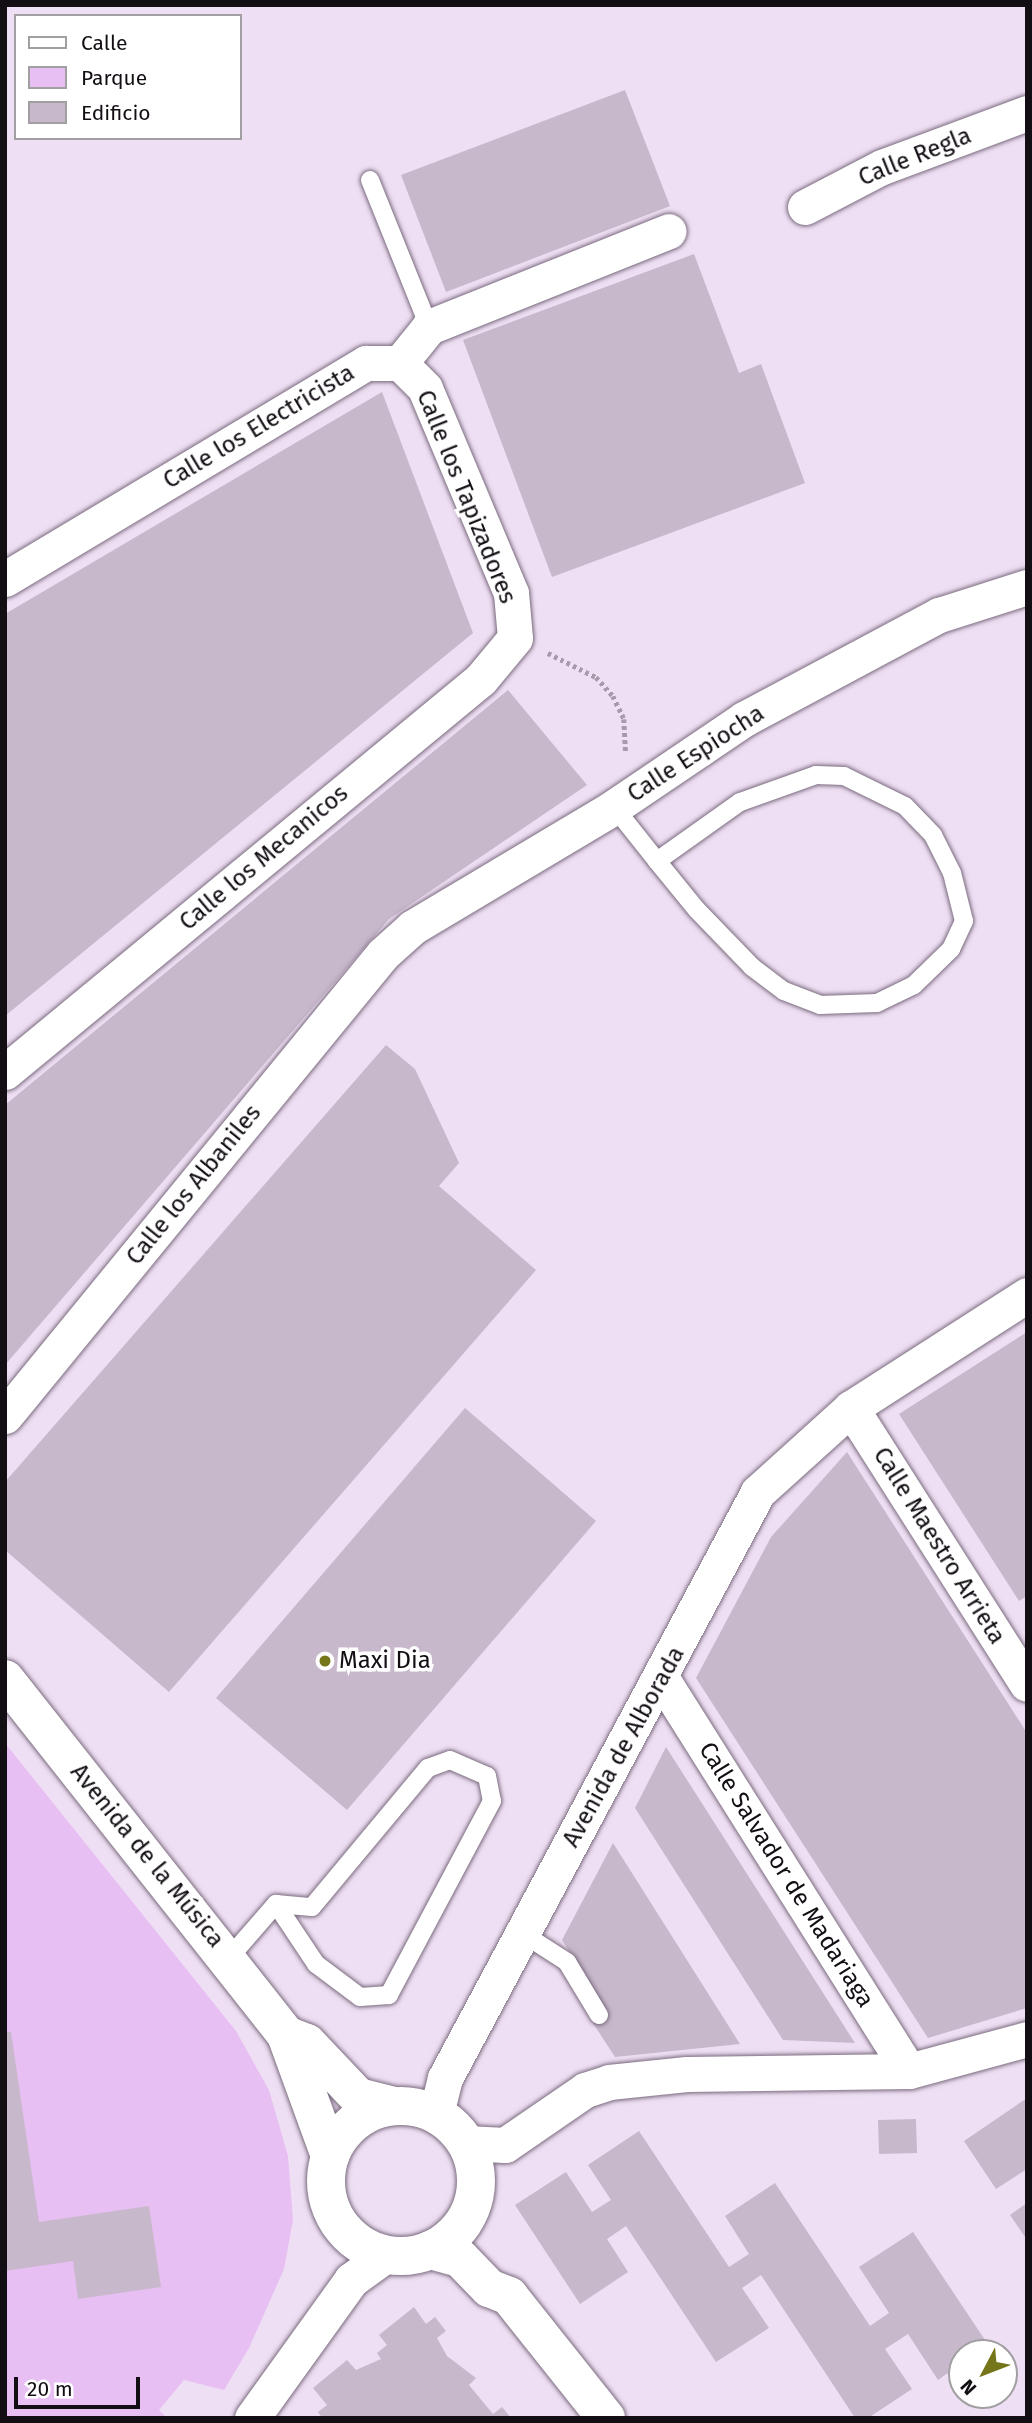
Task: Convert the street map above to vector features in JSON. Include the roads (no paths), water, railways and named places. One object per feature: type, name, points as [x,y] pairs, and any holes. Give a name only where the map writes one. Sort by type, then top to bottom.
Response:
[{"type":"street","name":"Calle Regla","points":[[805,207],[882,167],[1027,113]]},
{"type":"street","points":[[400,363],[429,327],[669,231]]},
{"type":"street","name":"Calle los Electricista","points":[[5,579],[366,363],[400,363]]},
{"type":"street","name":"Calle los Tapizadores","points":[[400,363],[425,388],[511,593],[515,638]]},
{"type":"street","name":"Calle Espiocha","points":[[383,954],[413,927],[614,807],[744,719],[939,615],[1027,587]]},
{"type":"street","name":"Calle los Mecanicos","points":[[5,1072],[481,678],[515,638]]},
{"type":"street","name":"Calle los Albaniles","points":[[5,1416],[383,954]]},
{"type":"street","name":"Avenida de Alborada","points":[[436,2114],[445,2078],[662,1679],[758,1492],[851,1408],[1027,1295]]},
{"type":"street","name":"Calle Maestro Arrieta","points":[[851,1408],[1016,1645],[1027,1685]]},
{"type":"street","name":"Avenida de la Música","points":[[5,1679],[229,1958],[286,2035],[330,2156]]},
{"type":"street","name":"Calle Salvador de Madariaga","points":[[662,1679],[909,2071]]},
{"type":"street","name":"Avenida de la Música","points":[[286,2035],[307,2043],[358,2096],[394,2106]]},
{"type":"street","points":[[466,2143],[505,2145],[584,2090],[609,2082],[687,2074],[909,2071],[1027,2039]]},
{"type":"street","points":[[387,2254],[349,2235],[336,2218],[326,2177],[330,2156],[355,2121],[394,2106],[436,2114],[466,2143],[475,2174],[472,2205],[456,2232],[430,2250]]},
{"type":"street","points":[[472,2205],[509,2296],[606,2418]]},
{"type":"street","points":[[252,2418],[351,2280],[387,2254],[430,2250],[460,2258],[489,2288],[509,2296]]},
{"type":"lane","points":[[370,180],[429,327]]},
{"type":"lane","points":[[614,807],[657,861],[752,967],[784,991],[820,1005],[877,1003],[914,985],[951,949],[964,921],[952,873],[933,835],[905,806],[845,776],[816,775],[740,802],[657,861]]},
{"type":"lane","points":[[450,1760],[481,1770],[491,1784],[492,1801],[389,1995],[360,1997],[316,1964],[276,1904],[312,1907],[428,1768],[450,1760]]},
{"type":"lane","points":[[229,1958],[276,1904]]},
{"type":"lane","points":[[523,1933],[567,1962],[599,2015]]},
{"type":"place","name":"Maxi Dia","points":[[325,1661]]}]
